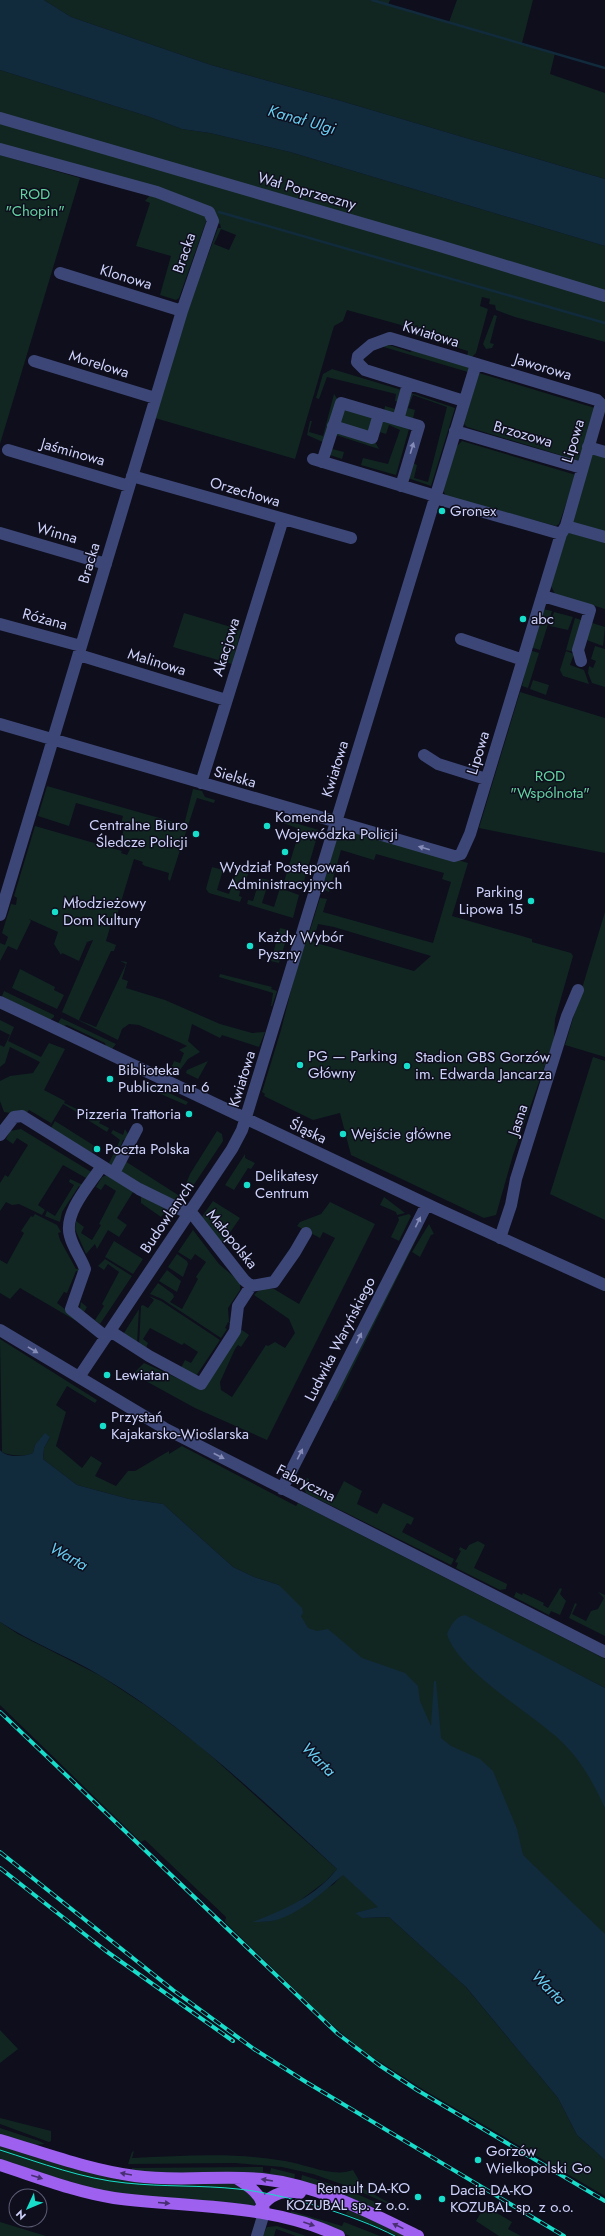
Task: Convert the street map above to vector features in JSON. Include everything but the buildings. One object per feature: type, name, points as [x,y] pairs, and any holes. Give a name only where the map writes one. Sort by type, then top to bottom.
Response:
[{"type":"main road","points":[[0,2140],[90,2167],[136,2176],[235,2177],[263,2179],[294,2185],[328,2194],[418,2236]]},
{"type":"main road","points":[[0,2165],[84,2191],[108,2196],[262,2209],[298,2220],[338,2236]]},
{"type":"main road","points":[[235,2177],[254,2192],[262,2209]]},
{"type":"main road","points":[[262,2209],[273,2196],[287,2191],[327,2200],[345,2202]]},
{"type":"street","name":"Wał Poprzeczny","points":[[0,118],[440,246],[605,296]]},
{"type":"street","name":"Bracka","points":[[0,149],[156,192],[209,212],[213,222],[182,311],[155,398],[54,740],[0,915]]},
{"type":"street","name":"Klonowa","points":[[60,273],[182,311]]},
{"type":"street","name":"Kwiatowa","points":[[246,1119],[476,364],[390,338],[371,345],[358,356],[358,362],[362,368],[464,401]]},
{"type":"street","name":"Morelowa","points":[[34,361],[155,398]]},
{"type":"street","name":"Jaworowa","points":[[476,364],[597,400],[600,403]]},
{"type":"street","points":[[398,420],[408,384]]},
{"type":"street","points":[[401,486],[419,426],[341,403],[318,461],[436,497],[563,530],[605,537]]},
{"type":"street","name":"Lipowa","points":[[461,854],[466,848],[582,468],[600,403]]},
{"type":"street","points":[[333,426],[372,438],[379,414]]},
{"type":"street","name":"Brzozowa","points":[[455,432],[582,468]]},
{"type":"street","points":[[588,447],[605,452]]},
{"type":"street","name":"Jaśminowa","points":[[8,450],[130,481]]},
{"type":"street","name":"Orzechowa","points":[[130,481],[351,538]]},
{"type":"street","name":"Akacjowa","points":[[201,783],[283,520]]},
{"type":"street","name":"Winna","points":[[0,533],[106,564]]},
{"type":"street","points":[[543,596],[590,610],[578,650],[581,661]]},
{"type":"street","name":"Różana","points":[[0,624],[80,650]]},
{"type":"street","points":[[461,639],[523,660]]},
{"type":"street","name":"Malinowa","points":[[80,650],[226,700]]},
{"type":"street","name":"Sielska","points":[[0,724],[454,856],[461,854]]},
{"type":"street","points":[[424,755],[438,764],[486,779]]},
{"type":"street","name":"Jasna","points":[[500,1238],[511,1204],[516,1179],[567,1016],[578,990]]},
{"type":"street","name":"Śląska","points":[[0,1002],[427,1204],[605,1285]]},
{"type":"street","name":"Małopolska","points":[[0,1135],[14,1117],[22,1116],[148,1194],[189,1213],[198,1220],[244,1280],[251,1286]]},
{"type":"street","name":"Budowlanych","points":[[79,1377],[235,1143],[246,1119]]},
{"type":"street","points":[[114,1173],[137,1129]]},
{"type":"street","points":[[102,1166],[70,1215],[68,1225],[72,1242],[85,1269],[71,1309],[108,1334]]},
{"type":"street","name":"Ludwika Waryńskiego","points":[[282,1489],[427,1204]]},
{"type":"street","name":"Małopolska","points":[[108,1334],[201,1384],[235,1331],[238,1306],[251,1286],[274,1282],[296,1252],[306,1233]]},
{"type":"street","name":"Fabryczna","points":[[0,1330],[164,1428],[605,1652]]},
{"type":"street","points":[[256,2236],[262,2209]]},
{"type":"green space","points":[[44,0],[390,0],[388,5],[449,22],[457,0],[533,0],[522,43],[555,53],[550,74],[605,93],[605,179],[341,101],[211,65],[71,17]]},
{"type":"green space","points":[[0,70],[150,117],[182,129],[210,133],[290,152],[605,246],[605,342],[515,317],[496,310],[495,305],[489,304],[490,299],[482,297],[480,306],[488,309],[476,353],[472,357],[467,357],[468,351],[420,337],[401,325],[347,310],[343,321],[334,326],[295,459],[155,418],[179,334],[218,228],[221,228],[220,224],[213,221],[209,212],[0,149]],"holes":[[[221,229],[236,235],[229,250],[214,244]]]},
{"type":"green space","name":"ROD \"Chopin\"","points":[[0,155],[80,178],[0,444]]},
{"type":"green space","points":[[152,193],[208,216],[179,298],[176,300],[160,295],[171,256],[136,246],[150,203],[145,201]]},
{"type":"green space","points":[[494,315],[497,316],[490,343],[494,344],[492,348],[486,349],[483,344]]},
{"type":"green space","points":[[390,341],[389,345],[410,352],[414,350],[469,366],[468,372],[377,345]]},
{"type":"green space","points":[[332,369],[405,391],[398,415],[384,413],[385,406],[395,409],[398,402],[395,401],[396,394],[327,377],[319,399],[316,398],[323,374]]},
{"type":"green space","points":[[479,373],[595,408],[580,461],[467,427],[464,424]]},
{"type":"green space","points":[[408,392],[455,408],[431,486],[408,478],[411,462],[417,465],[414,478],[428,482],[447,407],[413,395],[408,408],[415,410],[412,422],[404,419],[411,395]]},
{"type":"green space","points":[[334,394],[338,400],[325,443],[307,435],[310,421],[312,421],[309,432],[323,436]]},
{"type":"green space","points":[[345,409],[377,418],[371,435],[337,425]]},
{"type":"green space","points":[[380,419],[409,429],[396,475],[361,465],[363,458],[388,464],[400,430],[389,425],[386,434],[376,431]]},
{"type":"green space","points":[[334,430],[374,440],[379,449],[336,435],[332,449],[344,452],[342,459],[327,454]]},
{"type":"green space","points":[[462,441],[576,475],[559,524],[556,526],[446,496],[443,490],[456,447]]},
{"type":"green space","points":[[592,454],[605,458],[605,532],[572,522]]},
{"type":"green space","points":[[567,532],[605,543],[605,609],[555,594],[551,586]]},
{"type":"green space","points":[[543,609],[552,611],[540,650],[530,647]]},
{"type":"green space","points":[[554,612],[573,617],[568,630],[550,626]]},
{"type":"green space","points":[[184,613],[241,630],[232,664],[173,647]]},
{"type":"green space","points":[[575,618],[584,621],[574,652],[566,650]]},
{"type":"green space","points":[[589,622],[605,627],[603,646],[584,639]]},
{"type":"green space","points":[[595,646],[605,649],[605,687],[592,683],[588,673],[589,666],[593,668],[596,661],[591,659]]},
{"type":"green space","points":[[529,650],[539,653],[528,688],[522,686]]},
{"type":"green space","points":[[566,651],[574,654],[570,665],[584,670],[589,684],[563,676],[560,670]]},
{"type":"green space","points":[[533,680],[549,685],[546,695],[530,689]]},
{"type":"green space","name":"ROD \"Wspólnota\"","points":[[520,692],[605,718],[605,853],[479,828]]},
{"type":"green space","points":[[47,786],[184,825],[193,789],[202,791],[205,797],[215,800],[214,803],[197,798],[170,881],[168,879],[169,873],[145,866],[142,864],[143,862],[134,859],[117,915],[114,914],[106,941],[116,945],[114,951],[111,951],[79,1020],[96,1027],[126,964],[120,961],[127,962],[122,979],[128,981],[126,988],[165,1000],[220,1024],[252,1033],[265,1032],[259,1047],[222,1035],[220,1038],[192,1024],[188,1041],[200,1052],[188,1059],[180,1070],[172,1066],[174,1061],[180,1063],[184,1053],[179,1050],[187,1046],[181,1043],[139,1025],[129,1024],[122,1029],[118,1040],[62,1012],[93,940],[87,942],[79,961],[62,953],[61,955],[54,944],[58,932],[29,919],[31,921],[17,950],[8,946],[0,961],[0,943],[5,945],[8,937],[2,933],[11,904],[16,905],[17,898],[14,896],[35,826],[122,851],[121,853],[127,855],[130,849],[119,845],[125,826],[121,824],[123,816],[76,803],[69,826],[38,816]]},
{"type":"green space","points":[[281,819],[319,830],[302,888],[284,882],[300,829],[280,822]]},
{"type":"green space","name":"Stadion GBS Gorzów im. Edwarda Jancarza","points":[[342,829],[352,829],[468,863],[452,916],[532,939],[532,942],[571,953],[573,956],[555,1019],[554,1040],[513,1155],[496,1215],[484,1218],[351,1155],[340,1113],[313,1120],[264,1096],[265,1094],[262,1092],[281,1030],[304,939],[307,940],[320,898],[327,899],[323,912],[433,943],[451,882],[442,879],[444,873],[376,854],[374,860],[341,850],[329,892],[322,889],[338,834]],"holes":[[[318,924],[334,927],[431,956],[414,971],[313,942]]]},
{"type":"green space","points":[[212,867],[223,870],[217,890],[229,894],[237,870],[248,874],[246,880],[241,879],[238,890],[240,891],[239,896],[242,897],[240,902],[209,893],[206,889]]},
{"type":"green space","points":[[260,878],[269,880],[262,903],[274,907],[280,888],[299,895],[293,918],[247,904],[248,900],[253,901]]},
{"type":"green space","points":[[605,912],[605,1057],[565,1045]]},
{"type":"green space","points":[[280,928],[289,930],[279,963],[271,961]]},
{"type":"green space","points":[[20,969],[55,987],[54,990],[64,995],[57,1009],[12,988]]},
{"type":"green space","points":[[220,974],[272,987],[271,989],[277,991],[272,1006],[273,993],[219,977]]},
{"type":"green space","points":[[4,991],[54,1015],[54,1017],[49,1021],[2,996]]},
{"type":"green space","points":[[61,1018],[116,1044],[112,1049],[107,1049],[105,1043],[67,1025],[61,1027],[58,1023]]},
{"type":"green space","points":[[0,1020],[14,1027],[8,1041],[41,1057],[49,1043],[65,1049],[44,1090],[65,1101],[64,1103],[81,1111],[80,1114],[63,1104],[48,1129],[51,1123],[29,1110],[25,1115],[4,1112],[0,1101],[0,1081],[10,1076],[33,1073],[40,1062],[10,1047],[5,1063],[0,1067],[0,1045],[4,1047],[10,1035],[0,1030]]},
{"type":"green space","points":[[593,1057],[605,1061],[605,1220],[550,1194]]},
{"type":"green space","points":[[208,1061],[198,1079],[186,1073],[187,1070]]},
{"type":"green space","points":[[150,1084],[188,1102],[186,1105],[147,1088]]},
{"type":"green space","points":[[86,1110],[102,1118],[99,1123],[109,1128],[107,1132],[83,1117]]},
{"type":"green space","points":[[55,1121],[93,1145],[95,1148],[92,1153],[51,1128]]},
{"type":"green space","points":[[21,1129],[93,1173],[86,1178],[63,1165],[38,1205],[45,1210],[42,1215],[19,1204],[12,1205],[6,1202],[0,1211],[0,1183],[5,1175],[8,1177],[28,1145],[17,1138],[13,1144],[6,1139],[10,1131]]},
{"type":"green space","points":[[125,1129],[128,1134],[127,1139],[123,1140],[113,1166],[109,1163],[120,1140],[111,1133],[113,1130],[123,1135]]},
{"type":"green space","points":[[217,1131],[222,1134],[223,1141],[183,1201],[176,1201],[151,1190],[120,1171],[125,1161],[178,1195],[183,1191],[190,1174]]},
{"type":"green space","points":[[245,1154],[245,1158],[255,1163],[251,1169],[248,1168],[234,1190],[225,1185]]},
{"type":"green space","points":[[107,1175],[133,1192],[117,1218],[127,1225],[119,1237],[108,1230],[97,1249],[95,1244],[86,1254],[75,1229],[76,1221],[84,1227],[81,1233],[92,1240],[101,1225],[99,1224],[116,1191],[105,1184],[101,1190],[96,1187],[102,1177]]},
{"type":"green space","points":[[70,1179],[83,1185],[83,1189],[79,1186],[62,1212],[60,1222],[45,1216],[47,1211],[55,1216],[74,1185],[69,1182]]},
{"type":"green space","points":[[141,1196],[165,1208],[166,1211],[161,1217],[141,1203]]},
{"type":"green space","points":[[384,1197],[405,1213],[397,1215],[396,1212],[380,1205]]},
{"type":"green space","points":[[213,1201],[240,1218],[222,1244],[201,1218]]},
{"type":"green space","points":[[330,1202],[375,1224],[267,1440],[195,1408],[133,1374],[144,1363],[199,1388],[235,1331],[242,1330],[249,1335],[241,1347],[238,1345],[235,1349],[220,1382],[221,1390],[232,1397],[266,1345],[268,1346],[275,1342],[285,1348],[295,1333],[289,1319],[254,1295],[260,1289],[274,1289],[299,1304],[335,1238],[323,1232],[320,1238],[297,1226],[300,1222],[321,1214]]},
{"type":"green space","points":[[35,1214],[57,1225],[61,1232],[58,1233],[60,1240],[76,1269],[81,1268],[81,1272],[76,1271],[67,1293],[64,1292],[57,1303],[95,1332],[20,1288],[10,1299],[0,1293],[0,1260],[7,1264],[24,1233],[21,1231],[31,1216],[33,1217]]},
{"type":"green space","points":[[409,1214],[411,1216],[399,1241],[391,1237],[399,1220],[398,1217]]},
{"type":"green space","points":[[429,1224],[434,1234],[431,1235],[420,1257],[412,1252]]},
{"type":"green space","points":[[421,1225],[423,1226],[336,1401],[334,1400]]},
{"type":"green space","points":[[193,1230],[219,1264],[240,1282],[240,1290],[228,1308],[229,1322],[234,1322],[234,1325],[228,1322],[225,1328],[227,1329],[221,1338],[162,1299],[150,1294],[158,1283],[173,1294],[174,1297],[170,1302],[182,1309],[198,1279],[196,1277],[206,1262],[195,1254],[191,1260],[178,1252]]},
{"type":"green space","points":[[114,1241],[143,1259],[133,1274],[105,1257]]},
{"type":"green space","points":[[177,1254],[187,1261],[188,1264],[183,1277],[168,1267]]},
{"type":"green space","points":[[105,1259],[132,1276],[100,1324],[84,1312],[95,1320],[104,1306],[102,1304],[119,1272],[108,1264],[104,1270],[98,1266]]},
{"type":"green space","points":[[167,1270],[181,1281],[177,1292],[159,1281]]},
{"type":"green space","points":[[149,1296],[161,1301],[220,1340],[196,1376],[181,1368],[185,1360],[191,1363],[198,1352],[184,1343],[182,1345],[150,1328],[143,1339],[148,1343],[146,1348],[139,1345],[141,1306],[143,1305],[148,1308],[154,1300]]},
{"type":"green space","points":[[81,1302],[87,1307],[84,1312],[80,1309]]},
{"type":"green space","points":[[139,1309],[137,1344],[124,1333]]},
{"type":"green space","points":[[0,1339],[97,1400],[95,1403],[67,1386],[56,1405],[66,1412],[56,1446],[82,1468],[91,1456],[102,1463],[95,1476],[116,1486],[128,1471],[135,1471],[169,1451],[169,1454],[182,1446],[296,1506],[298,1503],[605,1659],[605,1688],[566,1668],[605,1782],[605,1941],[562,1902],[307,1630],[301,1616],[279,1585],[254,1577],[233,1567],[163,1504],[129,1499],[77,1485],[43,1459],[44,1448],[50,1437],[35,1445],[33,1453],[17,1456],[2,1452]]},
{"type":"green space","points":[[307,1478],[309,1479],[307,1485],[335,1499],[344,1481],[362,1491],[357,1504],[377,1514],[383,1503],[414,1518],[411,1525],[407,1523],[402,1532],[454,1559],[451,1565],[306,1493],[303,1485]]},
{"type":"green space","points":[[478,1541],[485,1545],[474,1568],[507,1584],[506,1589],[500,1590],[456,1568],[458,1563],[455,1562],[461,1551],[459,1550],[460,1547],[466,1550],[469,1545]]},
{"type":"green space","points":[[560,1588],[562,1589],[560,1594],[566,1601],[560,1615],[551,1611],[549,1615],[514,1597],[516,1592],[522,1595],[523,1593],[544,1603],[543,1605],[548,1608]]},
{"type":"green space","points":[[598,1592],[605,1595],[605,1636],[569,1618],[575,1603],[577,1604],[572,1614],[586,1621],[591,1611],[598,1609],[604,1598]]},
{"type":"green space","points":[[0,1622],[18,1634],[101,1676],[151,1709],[199,1745],[337,1869],[326,1881],[290,1908],[255,1922],[272,1921],[334,1884],[343,1874],[379,1907],[356,1913],[363,1918],[389,1917],[465,1986],[558,2098],[577,2135],[605,2160],[605,2196],[424,2090],[360,2049],[321,2015],[225,1922],[226,1917],[145,1840],[141,1842],[0,1705]]},
{"type":"green space","points":[[0,2030],[18,2049],[0,2063]]},
{"type":"green space","points":[[0,2118],[51,2131],[51,2141],[49,2142],[0,2124]]},
{"type":"green space","points":[[0,2128],[45,2144],[35,2145],[0,2135]]},
{"type":"green space","points":[[0,2144],[85,2170],[238,2184],[256,2200],[256,2204],[254,2206],[142,2197],[94,2189],[0,2161]]},
{"type":"green space","points":[[134,2151],[132,2158],[208,2155],[247,2156],[285,2161],[319,2170],[345,2172],[353,2170],[364,2189],[408,2213],[350,2187],[313,2174],[282,2167],[235,2163],[128,2164],[132,2152]]},
{"type":"green space","points":[[263,2167],[263,2172],[270,2173],[271,2168],[295,2174],[294,2180],[131,2171],[132,2168]]},
{"type":"green space","points":[[302,2175],[343,2188],[382,2205],[379,2209],[372,2206],[371,2208],[301,2182]]},
{"type":"green space","points":[[485,2206],[512,2222],[508,2229],[521,2236],[499,2236],[476,2221]]},
{"type":"green space","points":[[347,2210],[408,2236],[398,2236],[346,2214]]},
{"type":"green space","points":[[291,2211],[342,2226],[344,2222],[380,2236],[350,2236],[290,2214]]},
{"type":"green space","points":[[0,2222],[8,2224],[8,2228],[20,2228],[46,2236],[0,2236]]},
{"type":"green space","points":[[277,2226],[306,2236],[296,2236],[276,2229],[274,2236],[263,2236],[267,2227]]},
{"type":"water","name":"Kanał Ulgi","points":[[0,0],[44,0],[71,17],[211,65],[341,101],[605,179],[605,246],[290,152],[210,133],[182,129],[150,117],[0,70]]},
{"type":"water","name":"Warta","points":[[45,1433],[50,1437],[44,1448],[43,1459],[77,1485],[129,1499],[163,1504],[233,1567],[254,1577],[279,1585],[302,1608],[303,1613],[301,1616],[308,1628],[317,1631],[328,1629],[362,1658],[405,1673],[418,1686],[420,1701],[431,1726],[434,1681],[436,1681],[441,1738],[451,1746],[480,1759],[493,1771],[517,1829],[523,1855],[605,1934],[605,2160],[577,2135],[558,2098],[466,1987],[389,1917],[362,1918],[355,1913],[378,1907],[343,1875],[310,1902],[292,1914],[272,1921],[253,1922],[299,1901],[329,1879],[337,1869],[224,1766],[164,1719],[101,1676],[12,1630],[0,1622],[0,1450],[11,1456],[33,1453],[35,1445]]},
{"type":"water","points":[[465,1615],[605,1688],[605,1808],[586,1772],[574,1755],[560,1740],[496,1690],[465,1662],[454,1648],[447,1634],[456,1620]]},
{"type":"waterway","points":[[372,0],[605,68]]},
{"type":"waterway","points":[[219,212],[605,323]]},
{"type":"tram line","points":[[0,2150],[62,2170],[110,2181],[238,2189],[277,2196],[319,2206],[340,2213],[360,2220],[395,2236]]},
{"type":"railway","points":[[0,1712],[338,2034],[379,2065],[417,2090],[605,2201]]},
{"type":"railway","points":[[0,1852],[173,1990],[254,2049],[306,2082],[564,2236]]},
{"type":"railway","points":[[0,1868],[106,1951],[233,2041]]},
{"type":"place","name":"Gronex","points":[[442,511]]},
{"type":"place","name":"abc","points":[[523,619]]},
{"type":"place","name":"Komenda Wojewódzka Policji","points":[[267,826]]},
{"type":"place","name":"Centralne Biuro Śledcze Policji","points":[[196,834]]},
{"type":"place","name":"Wydział Postępowań Administracyjnych","points":[[285,852]]},
{"type":"place","name":"Parking Lipowa 15","points":[[531,901]]},
{"type":"place","name":"Młodzieżowy Dom Kultury","points":[[55,912]]},
{"type":"place","name":"Każdy Wybór Pyszny","points":[[250,946]]},
{"type":"place","name":"PG — Parking Główny","points":[[300,1065]]},
{"type":"place","name":"Stadion GBS Gorzów im. Edwarda Jancarza","points":[[407,1066]]},
{"type":"place","name":"Biblioteka Publiczna nr 6","points":[[110,1079]]},
{"type":"place","name":"Pizzeria Trattoria","points":[[189,1114]]},
{"type":"place","name":"Wejście główne","points":[[343,1134]]},
{"type":"place","name":"Poczta Polska","points":[[97,1149]]},
{"type":"place","name":"Delikatesy Centrum","points":[[247,1185]]},
{"type":"place","name":"Lewiatan","points":[[107,1375]]},
{"type":"place","name":"Przystań Kajakarsko-Wioślarska","points":[[103,1426]]},
{"type":"place","name":"Gorzów Wielkopolski Go","points":[[478,2160]]},
{"type":"place","name":"Renault DA-KO KOZUBAL sp. z o.o.","points":[[418,2197]]},
{"type":"place","name":"Dacia DA-KO KOZUBAL sp. z o.o.","points":[[442,2199]]}]
